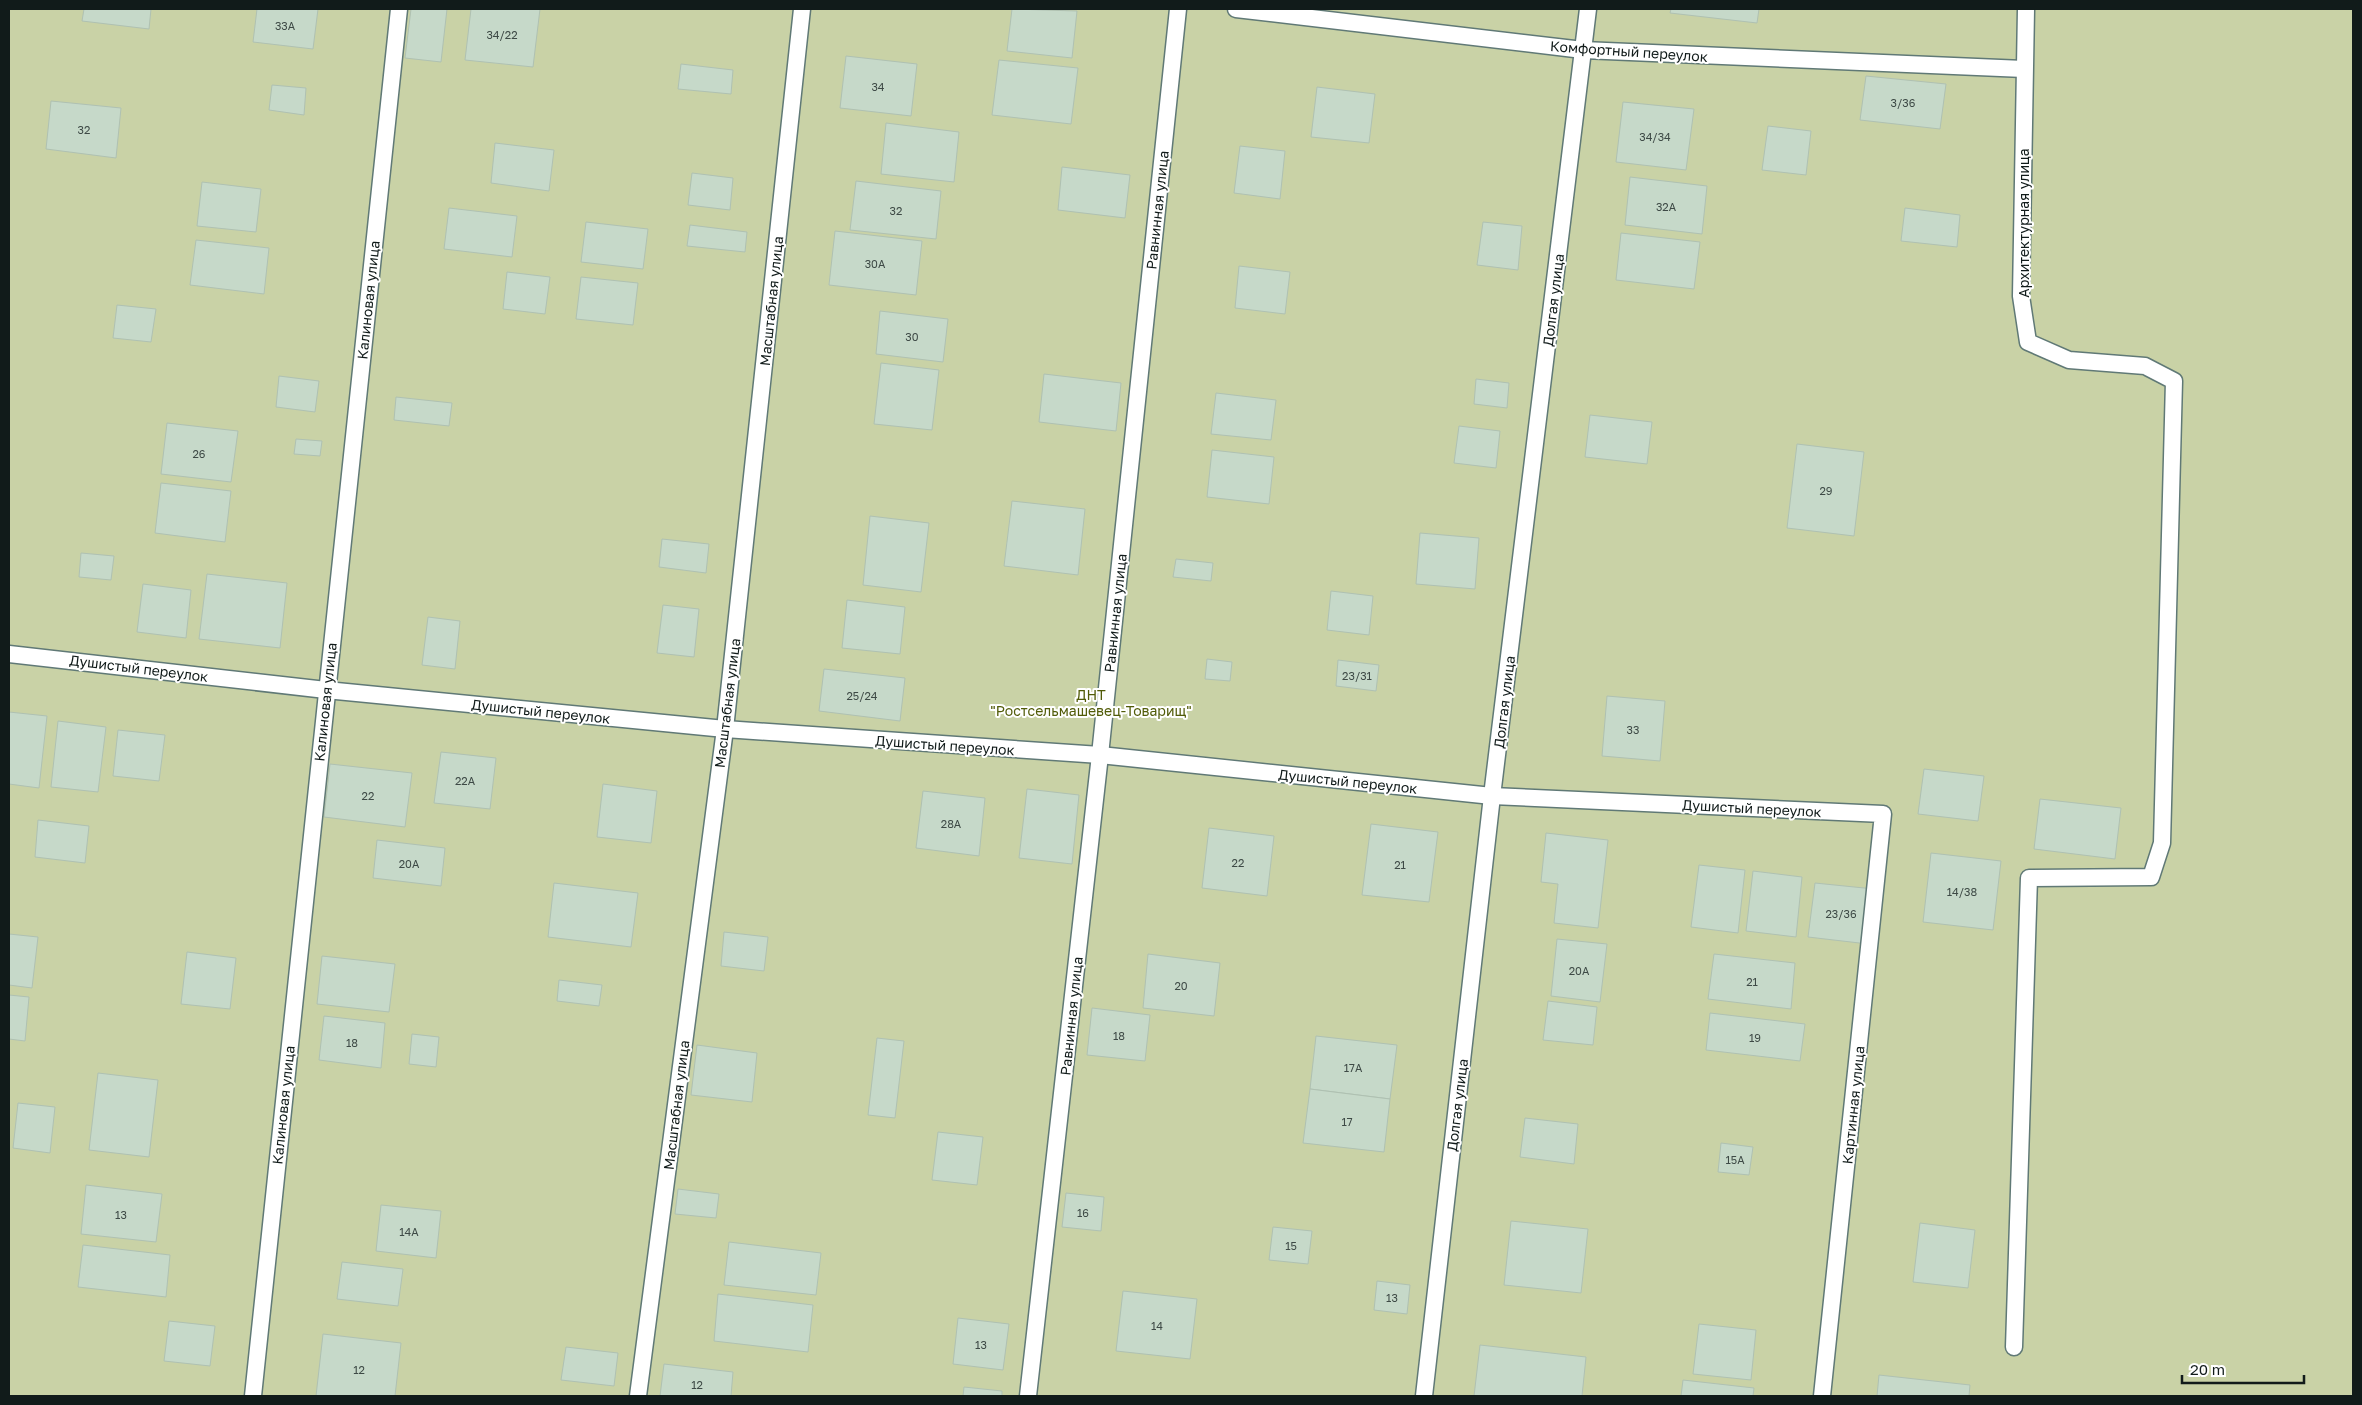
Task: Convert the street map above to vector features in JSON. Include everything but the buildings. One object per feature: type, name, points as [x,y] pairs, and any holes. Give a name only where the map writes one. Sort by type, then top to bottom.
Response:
[{"type":"lane","name":"Калиновая улица","points":[[254,1396],[398,9]]},
{"type":"lane","name":"Масштабная улица","points":[[638,1396],[725,729],[802,9]]},
{"type":"lane","name":"Равнинная улица","points":[[1028,1396],[1100,756],[1178,9]]},
{"type":"lane","name":"Комфортный переулок","points":[[1236,9],[1583,50],[2024,69]]},
{"type":"lane","name":"Долгая улица","points":[[1424,1396],[1492,796],[1588,9]]},
{"type":"lane","name":"Архитектурная улица","points":[[2014,1347],[2029,878],[2151,877],[2162,844],[2174,381],[2145,366],[2069,360],[2028,342],[2021,296],[2026,9]]},
{"type":"lane","name":"Душистый переулок","points":[[9,654],[326,690],[725,729],[1100,756],[1492,796],[1883,814]]},
{"type":"lane","name":"Картинная улица","points":[[1822,1396],[1883,814]]},
{"type":"green space","name":"ДНТ \"Ростсельмашевец-Товарищ\"","points":[[9,9],[2353,9],[2353,1396],[9,1396]]}]
